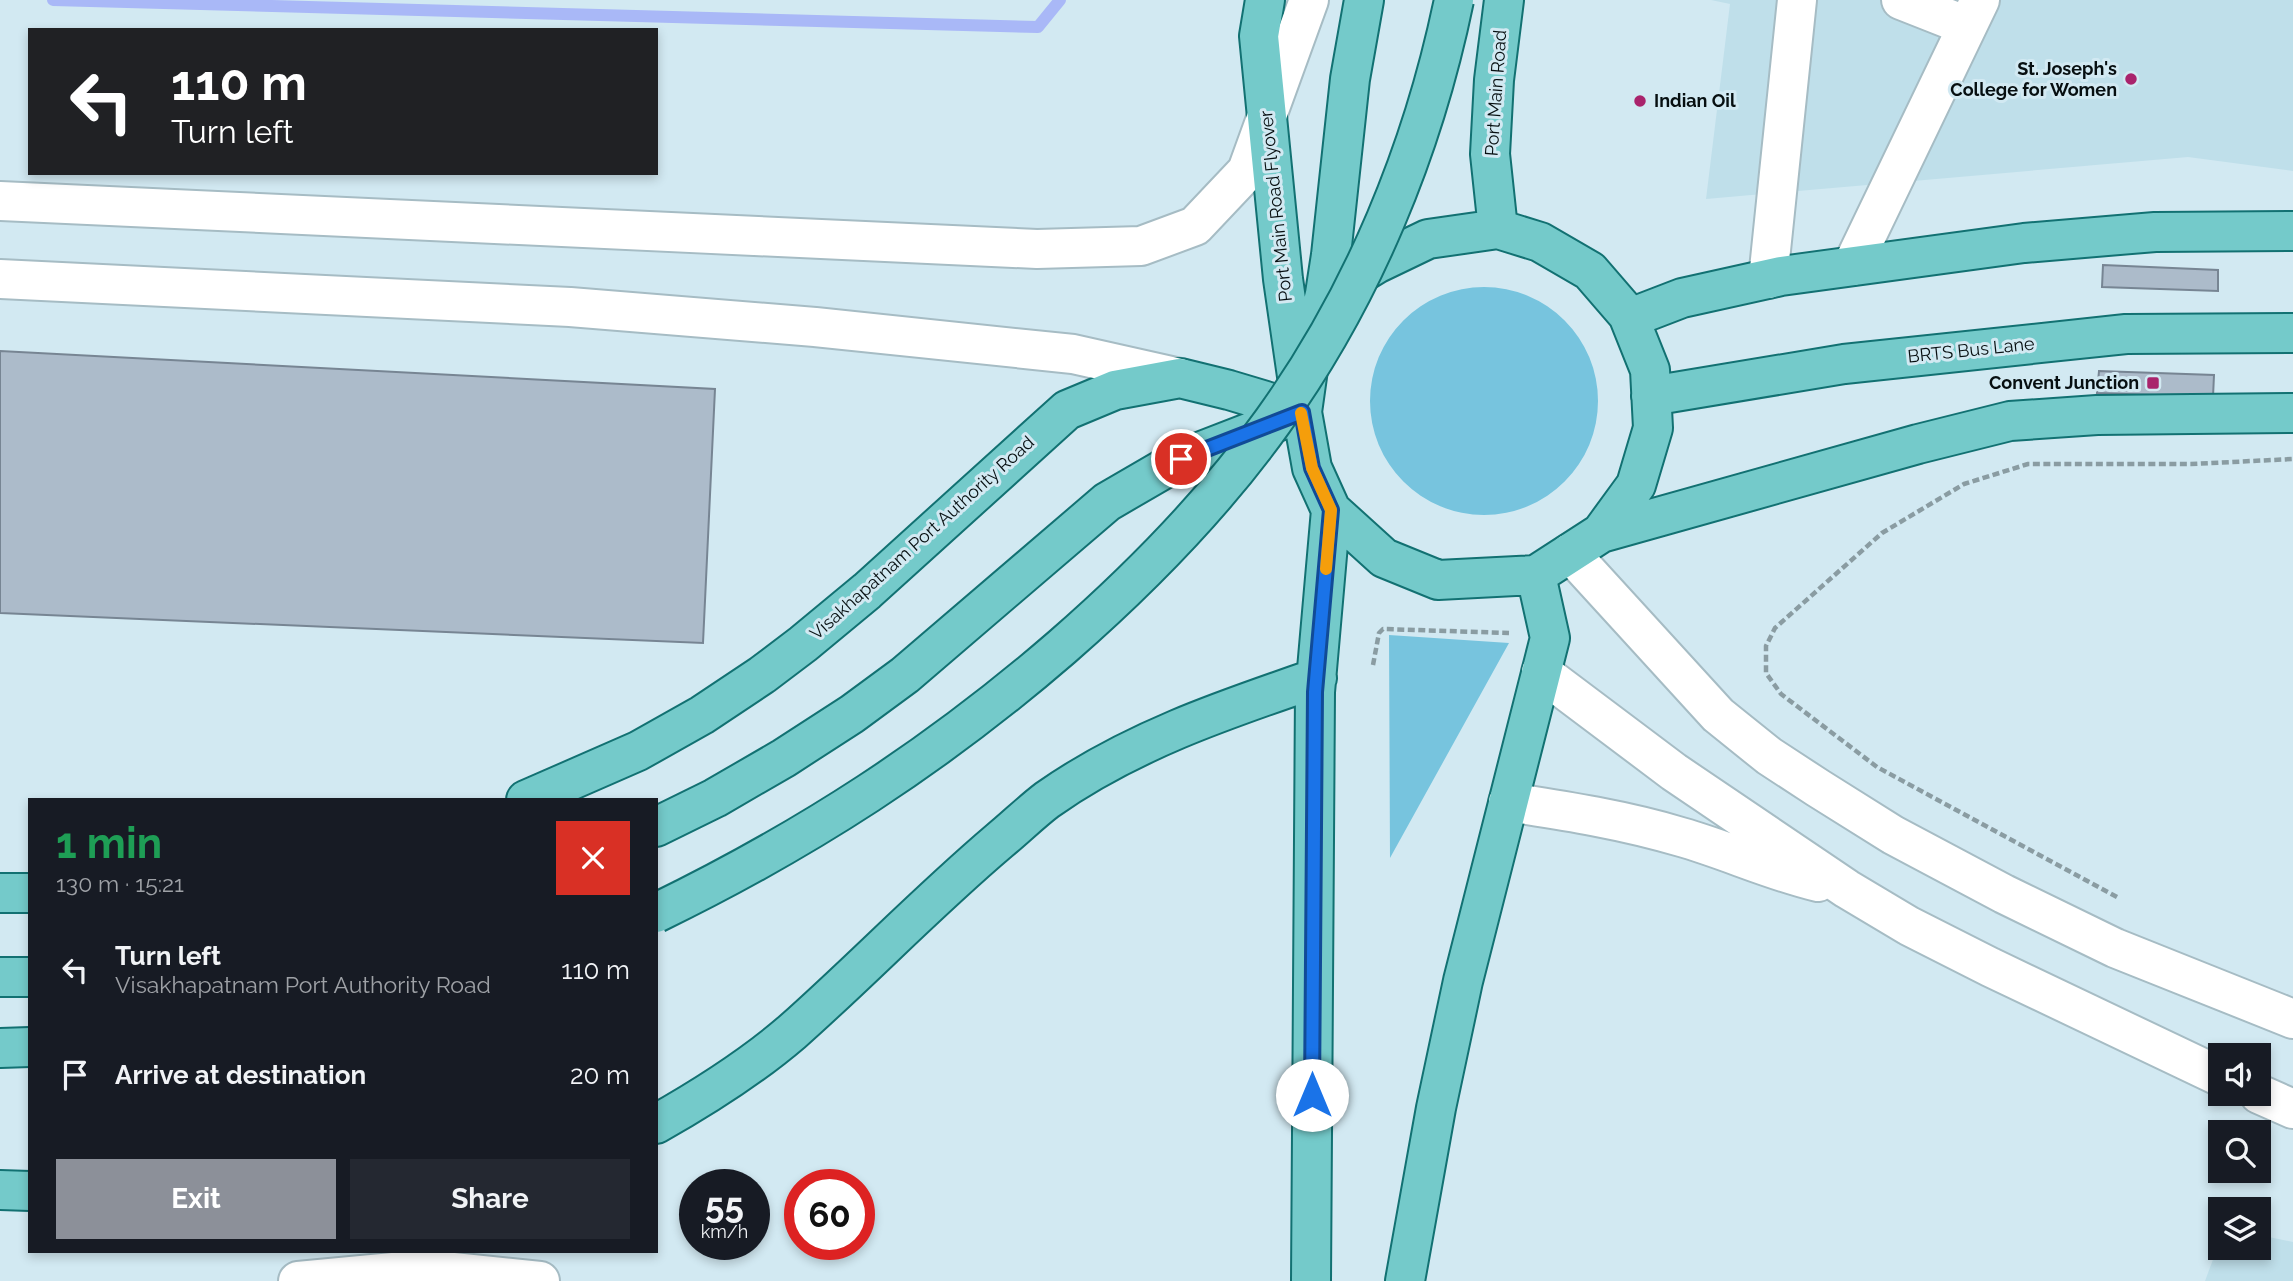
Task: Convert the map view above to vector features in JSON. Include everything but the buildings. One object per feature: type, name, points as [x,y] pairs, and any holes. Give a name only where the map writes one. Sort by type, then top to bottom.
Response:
[{"type":"main road","name":"Port Main Road Flyover","points":[[1265,0],[1259,36],[1283,279],[1312,468],[1331,510]]},
{"type":"main road","points":[[1302,412],[1310,355],[1325,295],[1350,79],[1364,0]]},
{"type":"main road","points":[[658,912],[788,844],[932,752],[1023,680],[1112,604],[1191,522],[1273,421],[1347,301],[1383,228],[1411,152],[1435,79],[1454,0]]},
{"type":"main road","name":"Port Main Road","points":[[1498,229],[1490,154],[1494,80],[1504,0]]},
{"type":"main road","points":[[1325,295],[1376,264],[1428,239],[1498,229],[1540,242],[1590,271],[1630,318],[1650,370],[1653,428],[1636,485],[1601,533]]},
{"type":"main road","points":[[1630,318],[1682,298],[1769,279],[2024,243],[2155,232],[2293,231]]},
{"type":"main road","name":"BRTS Bus Lane","points":[[1651,396],[1844,364],[2126,334],[2293,333]]},
{"type":"main road","points":[[1180,378],[1302,412]]},
{"type":"main road","name":"Visakhapatnam Port Authority Road","points":[[531,798],[638,751],[702,715],[772,667],[867,591],[1066,410],[1115,390],[1180,378]]},
{"type":"main road","points":[[658,826],[773,765],[852,714],[935,650],[1107,502],[1181,459],[1302,412]]},
{"type":"main road","points":[[1331,510],[1384,558],[1438,580],[1536,575],[1601,533],[1918,444],[2010,421],[2097,415],[2293,413]]},
{"type":"main road","points":[[1311,1281],[1312,962],[1317,678],[1331,510]]},
{"type":"main road","points":[[1405,1281],[1436,1108],[1463,981],[1550,638],[1536,575]]},
{"type":"main road","points":[[658,1124],[728,1081],[782,1040],[959,874],[1047,801],[1106,764],[1169,732],[1225,709],[1317,678]]},
{"type":"main road","points":[[0,893],[28,892]]},
{"type":"main road","points":[[0,977],[28,977]]},
{"type":"main road","points":[[0,1048],[28,1048]]},
{"type":"main road","points":[[0,1190],[28,1191]]},
{"type":"street","points":[[0,201],[1037,249],[1141,246],[1195,226],[1247,171],[1309,0]]},
{"type":"street","points":[[1769,279],[1797,0]]},
{"type":"street","points":[[1852,266],[1973,13],[1901,0]]},
{"type":"street","points":[[0,279],[570,307],[816,327],[1073,354],[1180,378]]},
{"type":"street","points":[[1570,553],[1718,715],[1769,756],[1818,788],[1893,835],[2004,894],[2115,948],[2293,1020]]},
{"type":"street","points":[[1541,673],[1674,772],[1847,889],[1909,926],[2208,1071]]},
{"type":"street","points":[[1508,802],[1607,818],[1683,838],[1785,874],[1847,889]]},
{"type":"street","points":[[2271,1099],[2293,1109]]},
{"type":"street","points":[[298,1281],[404,1271],[443,1271],[540,1281]]},
{"type":"path","points":[[2117,897],[1877,766],[1781,694],[1766,673],[1766,646],[1774,628],[1882,533],[1964,484],[2028,464],[2191,464],[2293,459]]},
{"type":"path","points":[[1373,665],[1379,633],[1383,629],[1510,633]]},
{"type":"shaded area","points":[[1711,0],[2293,0],[2293,171],[2188,157],[1706,199],[1730,4]]},
{"type":"shaded area","points":[[1484,287],[1517,292],[1538,301],[1556,313],[1572,329],[1593,368],[1598,401],[1593,434],[1584,455],[1572,473],[1556,489],[1517,510],[1484,515],[1451,510],[1430,501],[1412,489],[1396,473],[1375,434],[1370,401],[1375,368],[1384,347],[1396,329],[1412,313],[1451,292]]},
{"type":"shaded area","points":[[1389,635],[1509,643],[1390,858]]},
{"type":"shaded area","points":[[2271,1237],[2293,1242],[2293,1281],[2205,1281],[2213,1260],[2271,1260]]},
{"type":"waterway","points":[[53,0],[1038,27],[1060,0]]},
{"type":"slow traffic","points":[[1301,413],[1312,468],[1331,510],[1326,569]]},
{"type":"place","name":"St. Joseph's College for Women","points":[[2131,79]]},
{"type":"place","name":"Indian Oil","points":[[1640,101]]},
{"type":"place","name":"Convent Junction","points":[[2153,383]]},
{"type":"route","points":[[1181,459],[1302,412],[1312,468],[1331,510],[1315,692],[1312,1095]]}]
